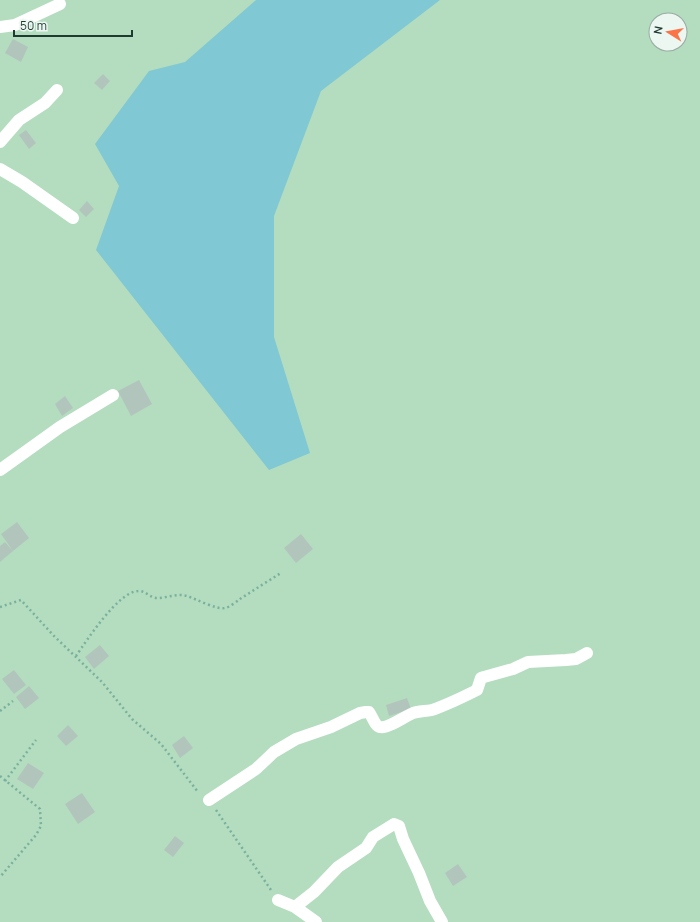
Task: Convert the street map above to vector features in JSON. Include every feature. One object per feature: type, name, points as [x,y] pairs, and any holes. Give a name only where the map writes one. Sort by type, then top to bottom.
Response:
[{"type":"street","points":[[0,27],[15,25],[60,4]]},
{"type":"street","points":[[0,142],[19,120],[45,103],[57,90]]},
{"type":"street","points":[[0,169],[22,182],[73,218]]},
{"type":"street","points":[[0,470],[60,427],[113,394]]},
{"type":"street","points":[[209,800],[256,769],[274,752],[296,739],[331,727],[360,713],[369,712],[378,726],[381,728],[385,727],[405,718],[410,714],[434,709],[477,690],[481,678],[513,669],[528,662],[566,660],[576,658],[587,653]]},
{"type":"street","points":[[294,907],[314,892],[338,867],[366,848],[373,837],[394,824],[399,826],[403,839],[430,901],[442,922]]},
{"type":"street","points":[[278,900],[294,907],[316,922]]},
{"type":"path","points":[[76,656],[96,627],[127,594],[136,591],[143,591],[156,598],[183,595],[200,600],[214,607],[225,608],[281,573]]},
{"type":"path","points":[[0,608],[21,600],[54,636],[102,682],[132,719],[161,744],[189,782],[208,804],[209,800],[278,900]]},
{"type":"path","points":[[0,711],[13,701]]},
{"type":"path","points":[[5,781],[36,740]]},
{"type":"path","points":[[0,776],[40,809],[41,826],[36,835],[0,877]]},
{"type":"green space","points":[[0,0],[700,0],[700,922],[0,922]]},
{"type":"water","points":[[256,0],[440,0],[321,91],[274,216],[274,337],[310,453],[269,470],[96,250],[119,186],[95,144],[149,71],[185,62]]},
{"type":"building","points":[[13,39],[28,47],[21,62],[5,53]]},
{"type":"building","points":[[103,74],[110,81],[102,90],[94,83]]},
{"type":"building","points":[[26,130],[36,143],[29,149],[19,135]]},
{"type":"building","points":[[87,201],[94,209],[86,217],[79,210]]},
{"type":"building","points":[[139,380],[152,404],[131,416],[118,391]]},
{"type":"building","points":[[65,396],[73,408],[62,416],[55,404]]},
{"type":"building","points":[[17,522],[29,538],[13,551],[1,534]]},
{"type":"building","points":[[301,534],[313,549],[296,563],[284,548]]},
{"type":"building","points":[[5,542],[13,551],[0,562],[0,546]]},
{"type":"building","points":[[100,645],[109,656],[94,669],[85,657]]},
{"type":"building","points":[[14,670],[26,685],[14,694],[2,679]]},
{"type":"building","points":[[29,686],[39,698],[25,709],[16,697]]},
{"type":"building","points":[[407,698],[411,709],[389,716],[386,705]]},
{"type":"building","points":[[68,725],[78,736],[66,746],[57,736]]},
{"type":"building","points":[[184,736],[193,748],[180,758],[172,745]]},
{"type":"building","points":[[28,763],[44,773],[33,789],[17,779]]},
{"type":"building","points":[[82,793],[95,812],[78,824],[65,804]]},
{"type":"building","points":[[175,836],[184,843],[173,857],[164,850]]},
{"type":"building","points":[[458,864],[467,877],[453,886],[445,873]]}]
